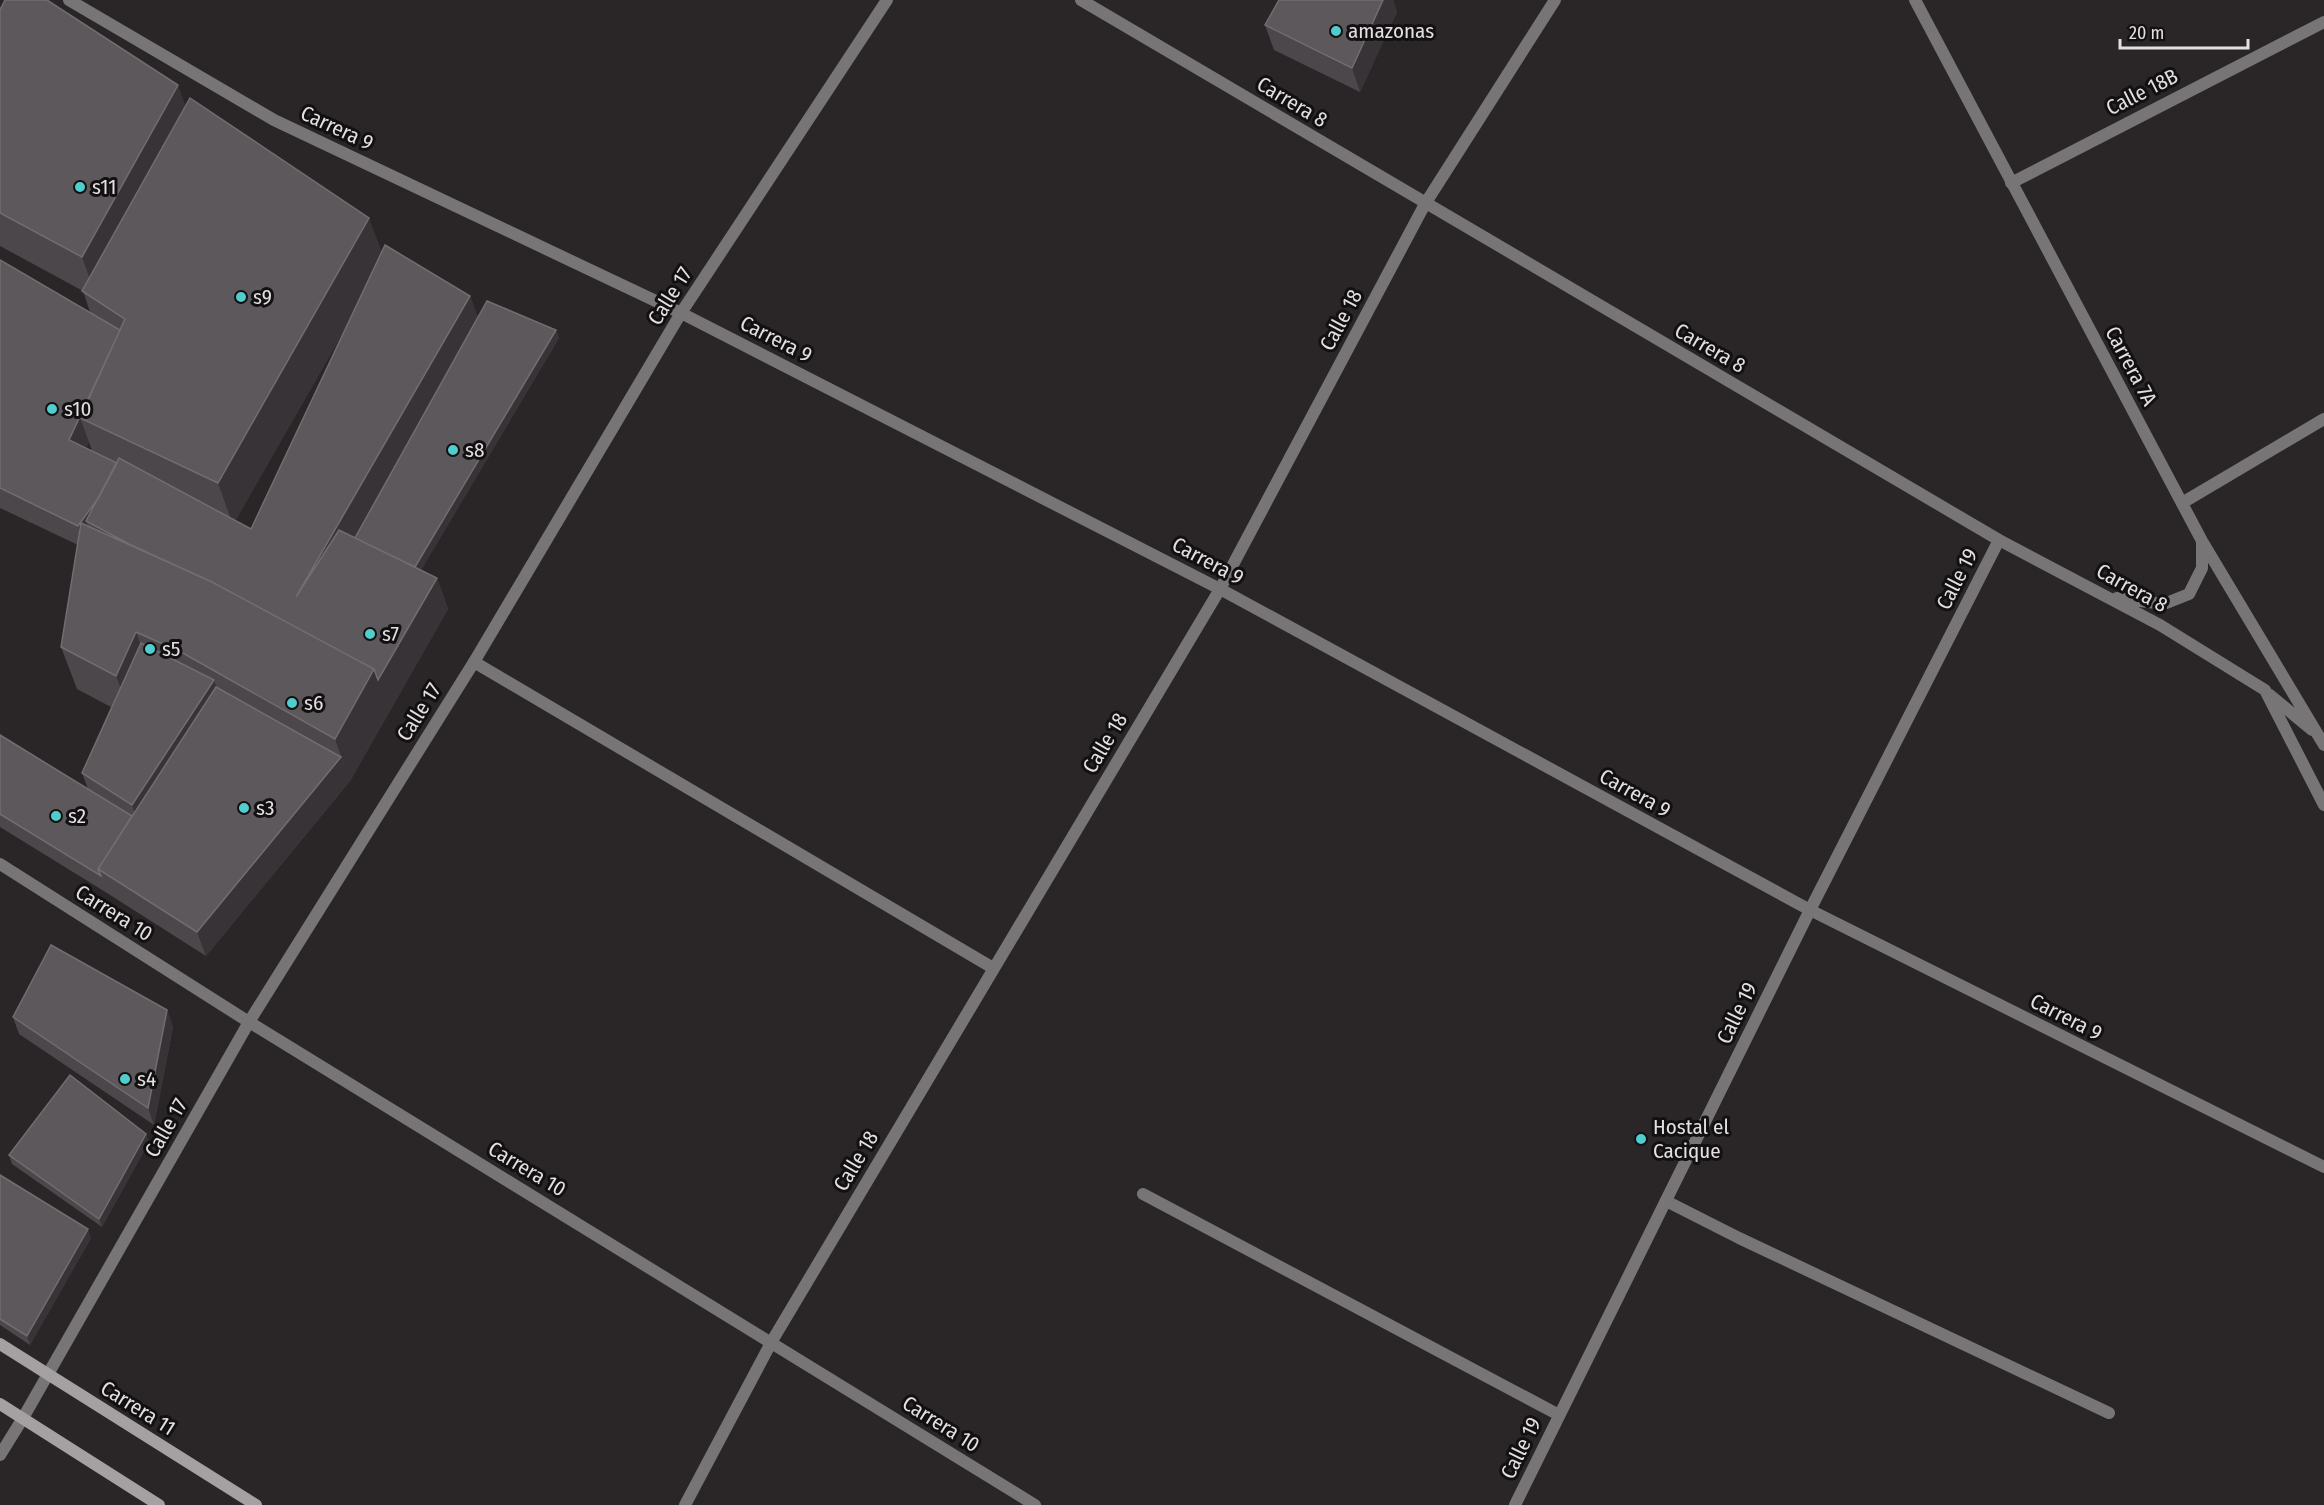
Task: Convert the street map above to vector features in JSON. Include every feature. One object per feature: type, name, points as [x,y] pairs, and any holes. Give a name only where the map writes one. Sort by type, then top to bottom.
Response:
[{"type":"main road","name":"Carrera 11","points":[[0,1344],[255,1505]]},
{"type":"main road","points":[[0,1404],[159,1505]]},
{"type":"street","name":"Carrera 9","points":[[69,0],[274,120],[681,313],[1220,589],[1810,910],[2324,1167]]},
{"type":"street","name":"Calle 17","points":[[0,1455],[249,1022],[474,662],[681,313],[887,0]]},
{"type":"street","name":"Carrera 8","points":[[1081,0],[1999,540],[2160,625],[2265,690],[2322,739]]},
{"type":"street","name":"Calle 18","points":[[685,1505],[772,1341],[1220,589],[1425,204],[1555,0]]},
{"type":"street","name":"Carrera 7A","points":[[1915,0],[2202,541],[2322,739]]},
{"type":"street","name":"Calle 18B","points":[[2011,183],[2324,22]]},
{"type":"street","points":[[2182,503],[2324,419]]},
{"type":"street","name":"Calle 19","points":[[1515,1505],[1810,910],[1999,540]]},
{"type":"street","points":[[2109,597],[2164,604],[2189,594],[2202,568],[2202,541]]},
{"type":"street","points":[[474,662],[993,968]]},
{"type":"street","points":[[2265,690],[2324,805]]},
{"type":"street","name":"Carrera 10","points":[[0,864],[249,1022],[772,1341],[1035,1505]]},
{"type":"street","points":[[1143,1194],[1559,1415]]},
{"type":"street","points":[[1666,1201],[1739,1238],[2109,1413]]},
{"type":"building","name":"s11","points":[[5,0],[47,0],[178,85],[82,257],[0,213],[0,10]]},
{"type":"building","points":[[1279,0],[1383,0],[1352,68],[1265,25]]},
{"type":"building","name":"s9","points":[[190,98],[369,218],[218,483],[80,418],[125,319],[82,291]]},
{"type":"building","points":[[385,245],[470,296],[296,597],[339,530],[437,578],[378,680],[374,669],[212,582],[129,544],[86,521],[119,458],[251,529]]},
{"type":"building","name":"s10","points":[[0,260],[120,330],[69,440],[117,463],[99,497],[78,526],[0,488]]},
{"type":"building","name":"s8","points":[[487,301],[556,330],[415,567],[355,538]]},
{"type":"building","points":[[81,523],[212,582],[374,669],[335,739],[181,652],[136,632],[116,676],[61,647]]},
{"type":"building","points":[[141,643],[214,680],[132,805],[82,773]]},
{"type":"building","name":"s3","points":[[216,687],[341,757],[197,932],[98,869]]},
{"type":"building","name":"s2","points":[[0,735],[132,816],[98,869],[101,876],[0,814]]},
{"type":"building","name":"s4","points":[[51,945],[167,1010],[148,1108],[13,1017]]},
{"type":"building","points":[[70,1075],[146,1134],[99,1219],[9,1155]]},
{"type":"building","points":[[0,1175],[88,1229],[27,1336],[0,1319]]},
{"type":"place","name":"amazonas","points":[[1336,31]]},
{"type":"place","name":"s11","points":[[80,187]]},
{"type":"place","name":"s9","points":[[241,297]]},
{"type":"place","name":"s10","points":[[52,409]]},
{"type":"place","name":"s8","points":[[453,450]]},
{"type":"place","name":"s7","points":[[370,634]]},
{"type":"place","name":"s5","points":[[150,649]]},
{"type":"place","name":"s6","points":[[292,703]]},
{"type":"place","name":"s3","points":[[244,808]]},
{"type":"place","name":"s2","points":[[56,816]]},
{"type":"place","name":"s4","points":[[125,1079]]},
{"type":"place","name":"Hostal el Cacique","points":[[1641,1139]]}]
